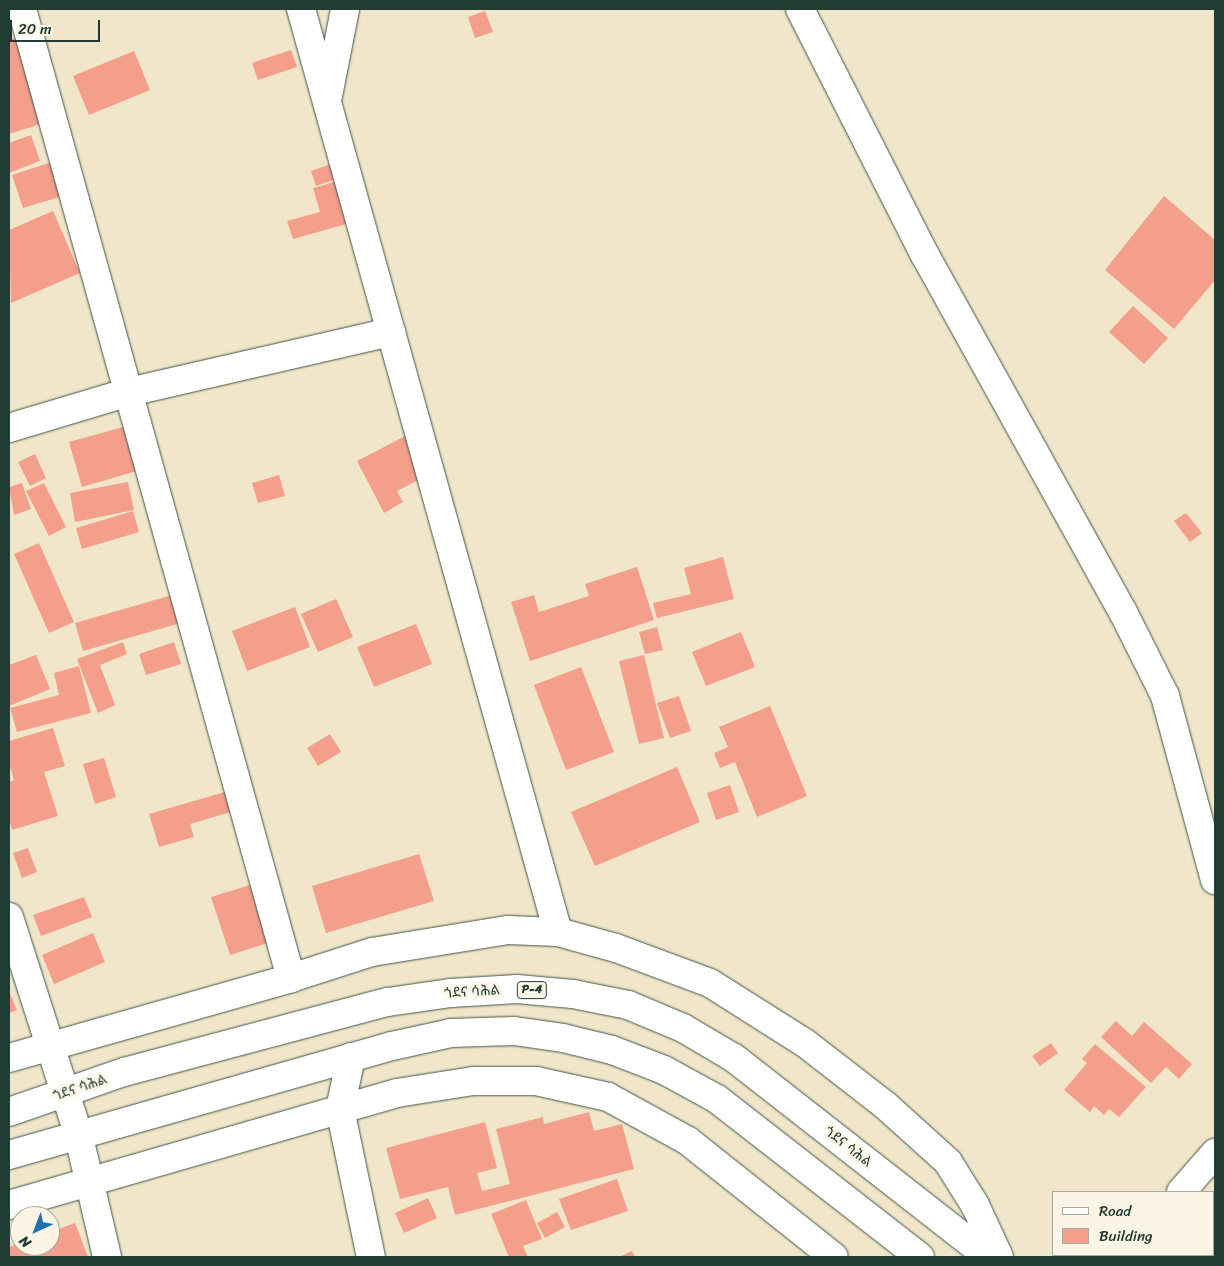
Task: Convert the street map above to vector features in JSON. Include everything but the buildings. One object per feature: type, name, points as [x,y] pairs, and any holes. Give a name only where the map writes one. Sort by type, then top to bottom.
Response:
[{"type":"main road","points":[[22,9],[291,978]]},
{"type":"main road","points":[[301,9],[558,932]]},
{"type":"main road","points":[[327,100],[345,9]]},
{"type":"main road","points":[[800,9],[925,255],[1123,612],[1165,696],[1215,880]]},
{"type":"main road","points":[[9,428],[129,392],[391,332]]},
{"type":"main road","points":[[9,917],[62,1094],[78,1133],[107,1257]]},
{"type":"main road","points":[[9,1058],[291,978],[372,952],[442,939],[508,930],[558,932],[616,948],[710,983],[805,1043],[885,1105],[948,1162],[975,1205],[999,1257]]},
{"type":"main road","name":"ጎደና ሳሕል","points":[[9,1112],[124,1072],[388,1002],[451,993],[517,989],[573,994],[628,1005],[683,1028],[734,1058],[989,1257]]},
{"type":"main road","points":[[9,1155],[78,1133],[351,1057],[451,1033],[514,1031],[563,1038],[612,1050],[664,1070],[716,1099],[920,1257]]},
{"type":"main road","points":[[351,1057],[340,1109],[371,1257]]},
{"type":"main road","points":[[9,1205],[396,1093],[473,1081],[536,1081],[608,1097],[688,1141],[834,1257]]},
{"type":"main road","points":[[1182,1191],[1215,1153]]}]
